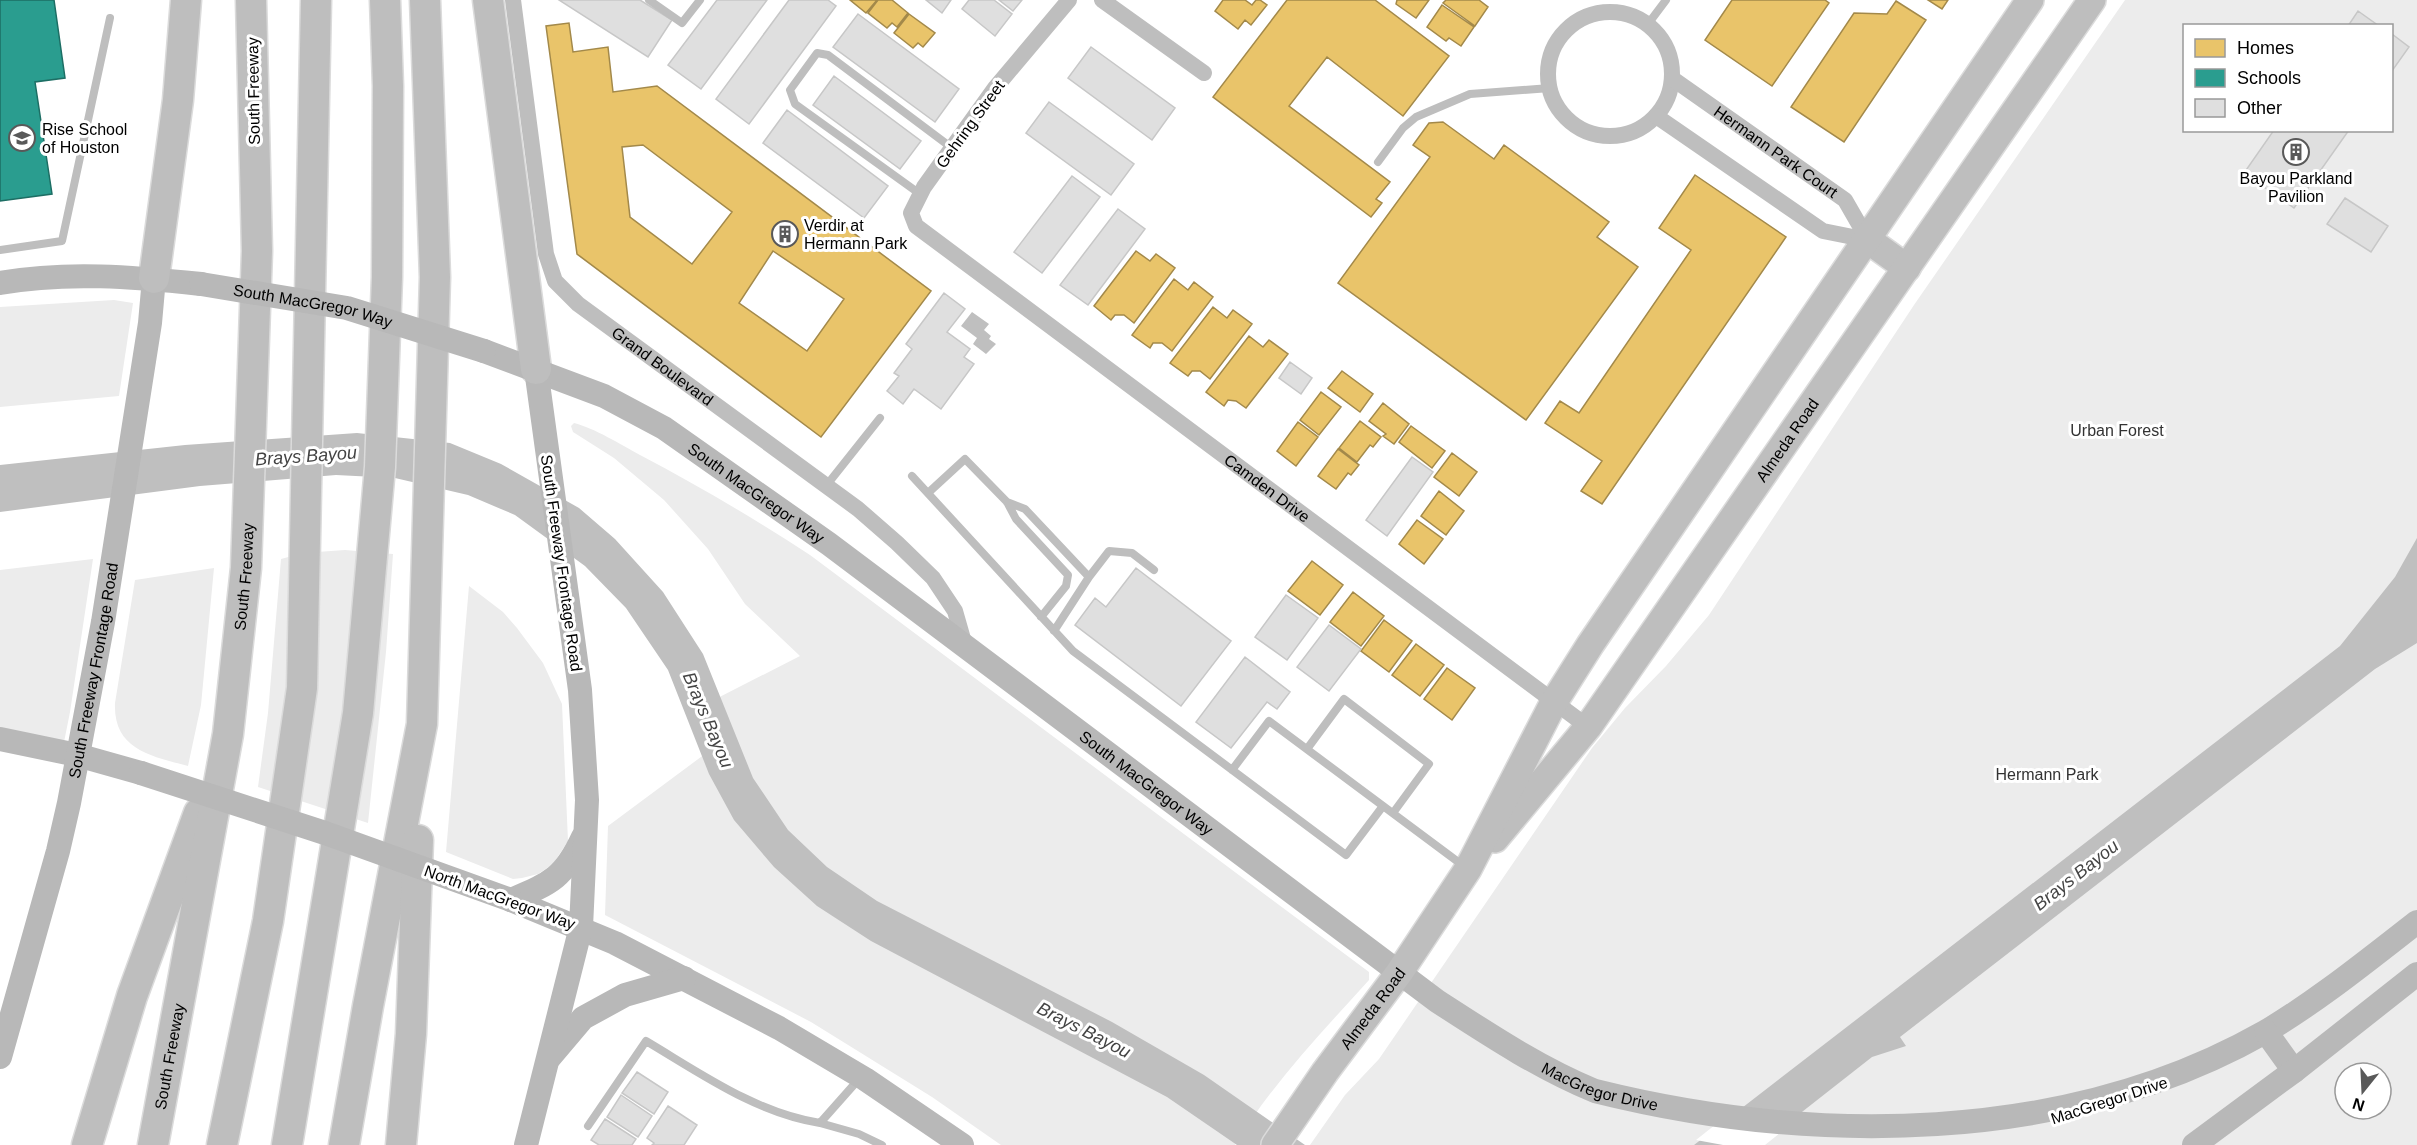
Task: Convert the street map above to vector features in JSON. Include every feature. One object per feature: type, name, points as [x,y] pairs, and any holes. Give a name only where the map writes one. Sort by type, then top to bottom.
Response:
[{"type":"highway","points":[[154,278],[178,100],[186,0]]},
{"type":"highway","name":"South Freeway","points":[[153,1145],[228,734],[246,568],[257,251],[251,0]]},
{"type":"highway","points":[[222,1145],[268,921],[302,688],[316,0]]},
{"type":"highway","points":[[287,1145],[358,713],[380,467],[387,277],[386,0]]},
{"type":"highway","points":[[401,1145],[411,1034],[428,580],[435,277],[425,0]]},
{"type":"highway","points":[[488,0],[536,369]]},
{"type":"highway","points":[[344,1145],[422,724]]},
{"type":"highway","points":[[87,1145],[132,996],[228,734]]},
{"type":"main road","name":"Almeda Road","points":[[1275,1145],[1325,1072],[1399,973],[1468,869],[1554,702],[1590,645],[2030,0]]},
{"type":"main road","name":"Almeda Road","points":[[1468,869],[1588,727],[2092,0]]},
{"type":"main road","points":[[1868,240],[1907,268]]},
{"type":"main road","name":"South MacGregor Way","points":[[0,283],[82,275],[154,278],[347,308],[484,351],[604,396],[664,428],[829,544],[1399,973]]},
{"type":"main road","name":"South Freeway Frontage Road","points":[[0,1057],[58,851],[77,755],[103,622],[150,323],[154,278]]},
{"type":"main road","name":"South Freeway Frontage Road","points":[[526,1145],[581,927],[587,800],[580,690],[536,369]]},
{"type":"main road","name":"North MacGregor Way","points":[[0,738],[77,755],[141,773],[325,833],[581,927],[779,1028],[861,1076],[962,1145]]},
{"type":"main road","points":[[511,900],[555,880],[572,860],[586,829]]},
{"type":"main road","name":"MacGregor Drive","points":[[1399,973],[1437,1001],[1518,1053],[1576,1083],[1619,1100],[1696,1124],[1754,1134],[1818,1140],[1907,1141],[1987,1134],[2080,1113],[2176,1078],[2265,1032],[2307,1006],[2417,922]]},
{"type":"main road","points":[[2194,1145],[2294,1071],[2417,974]]},
{"type":"main road","points":[[547,1061],[584,1018],[625,995],[684,978]]},
{"type":"main road","points":[[2265,1032],[2294,1071]]},
{"type":"street","name":"Grand Boulevard","points":[[513,0],[546,254],[555,281],[578,304],[635,348],[826,486],[889,536],[933,578],[955,611],[965,646]]},
{"type":"street","name":"Gehring Street","points":[[946,249],[916,226],[911,213],[920,194],[995,88],[1069,0]]},
{"type":"street","points":[[1102,0],[1204,73]]},
{"type":"street","points":[[1600,12],[1617,12],[1633,16],[1648,24],[1662,39],[1671,58],[1673,79],[1668,99],[1656,116],[1640,129],[1620,135],[1599,135],[1580,128],[1564,115],[1553,98],[1550,88],[1549,61],[1556,43],[1567,29],[1583,18],[1600,12]]},
{"type":"street","name":"Hermann Park Court","points":[[1673,79],[1845,200],[1868,240]]},
{"type":"street","points":[[1656,116],[1823,231],[1868,240]]},
{"type":"street","name":"Camden Drive","points":[[946,249],[1588,727]]},
{"type":"lane","points":[[649,0],[682,23],[700,0]]},
{"type":"lane","points":[[1648,24],[1666,0]]},
{"type":"lane","points":[[0,249],[62,241],[110,18]]},
{"type":"lane","points":[[920,194],[795,104],[790,90],[817,53],[828,55],[952,148]]},
{"type":"lane","points":[[1378,162],[1403,128],[1416,117],[1470,94],[1550,88]]},
{"type":"lane","points":[[826,486],[880,418]]},
{"type":"lane","points":[[928,493],[965,459],[1007,502],[1016,519],[1068,575],[1066,586],[1041,617]]},
{"type":"lane","points":[[912,476],[1073,651],[1346,855],[1383,806]]},
{"type":"lane","points":[[1007,502],[1025,509],[1089,577]]},
{"type":"lane","points":[[1054,631],[1109,551],[1132,553],[1154,570]]},
{"type":"lane","points":[[1307,749],[1344,699],[1429,764],[1393,813]]},
{"type":"lane","points":[[1232,770],[1269,721],[1468,869]]},
{"type":"lane","points":[[588,1126],[646,1041],[748,1100],[774,1111],[859,1134],[882,1145]]},
{"type":"lane","points":[[820,1123],[861,1076]]},
{"type":"green space","name":"Hermann Park","points":[[2125,0],[2417,0],[2417,1145],[1310,1145],[1345,1095],[1379,1059],[1592,748],[1625,708],[1666,666],[1709,615],[1914,305]]},
{"type":"green space","points":[[114,300],[133,303],[119,396],[0,407],[0,307]]},
{"type":"green space","points":[[574,423],[608,437],[684,479],[810,555],[1369,972],[1369,980],[1281,1080],[1235,1145],[1001,1145],[932,1097],[811,1022],[605,915],[608,826],[713,748],[700,707],[800,656],[745,604],[708,549],[664,500],[614,458],[573,432],[571,426]]},
{"type":"green space","points":[[345,550],[393,554],[386,652],[368,823],[258,787],[268,713],[281,559],[303,553]]},
{"type":"green space","points":[[93,559],[64,742],[0,730],[0,570]]},
{"type":"green space","points":[[214,568],[201,705],[188,766],[149,754],[128,741],[120,731],[116,719],[115,703],[135,580]]},
{"type":"green space","points":[[469,586],[503,612],[517,628],[543,663],[562,704],[568,841],[553,864],[538,874],[522,878],[513,879],[446,852]]},
{"type":"water","points":[[972,312],[989,324],[984,330],[991,336],[989,339],[996,344],[986,354],[973,344],[977,338],[961,326]]},
{"type":"water","name":"Brays Bayou","points":[[357,433],[450,443],[501,464],[579,508],[615,539],[663,592],[703,654],[753,778],[788,830],[827,867],[877,901],[1112,1022],[1204,1075],[1305,1145],[1237,1145],[1167,1097],[871,941],[817,906],[774,867],[734,820],[709,774],[668,670],[626,608],[585,566],[515,515],[468,495],[395,478],[336,475],[200,486],[0,512],[0,465],[185,445]]},
{"type":"water","name":"Brays Bayou","points":[[2417,538],[2417,643],[2375,669],[1900,1037],[1906,1046],[1872,1057],[1760,1145],[1694,1145],[2340,646],[2395,577]]},
{"type":"pier","points":[[1730,1113],[1795,1121],[1765,1145],[1723,1145],[1696,1140]]},
{"type":"building: Homes","points":[[850,0],[877,0],[866,13]]},
{"type":"building: Homes","points":[[878,0],[892,0],[908,13],[897,27],[892,23],[887,28],[868,13]]},
{"type":"building: Homes","points":[[1223,0],[1245,0],[1252,5],[1256,0],[1260,0],[1267,5],[1251,25],[1245,20],[1238,29],[1215,11]]},
{"type":"building: Homes","points":[[1287,0],[1375,0],[1449,56],[1403,116],[1327,57],[1289,106],[1390,182],[1376,199],[1382,203],[1371,217],[1213,97]]},
{"type":"building: Homes","points":[[1397,0],[1429,0],[1416,18],[1396,4]]},
{"type":"building: Homes","points":[[1446,0],[1479,0],[1488,7],[1475,26],[1443,3]]},
{"type":"building: Homes","points":[[1732,0],[1825,0],[1829,3],[1772,86],[1705,40]]},
{"type":"building: Homes","points":[[1928,0],[1948,0],[1942,9]]},
{"type":"building: Homes","points":[[1896,1],[1926,20],[1844,142],[1791,107],[1854,13],[1887,14]]},
{"type":"building: Homes","points":[[1442,5],[1474,27],[1461,46],[1449,38],[1446,41],[1427,27]]},
{"type":"building: Homes","points":[[909,14],[935,33],[923,47],[918,43],[913,48],[894,33]]},
{"type":"building: Homes","name":"Verdir at Hermann Park","points":[[569,23],[573,52],[608,47],[613,92],[657,86],[931,291],[821,437],[577,254],[546,26]],"holes":[[[643,145],[732,212],[692,264],[630,217],[622,147]],[[773,251],[844,299],[807,351],[739,303]]]},
{"type":"building: Homes","points":[[1443,122],[1494,159],[1504,145],[1609,222],[1597,237],[1638,267],[1526,420],[1338,283],[1430,157],[1413,145],[1429,123]]},
{"type":"building: Homes","points":[[1695,175],[1786,237],[1602,504],[1581,491],[1602,461],[1545,423],[1560,401],[1579,413],[1691,250],[1659,228]]},
{"type":"building: Homes","points":[[1136,251],[1150,261],[1156,254],[1175,268],[1134,323],[1124,315],[1115,315],[1111,320],[1094,306]]},
{"type":"building: Homes","points":[[1174,279],[1188,290],[1194,282],[1213,297],[1172,351],[1162,343],[1153,343],[1150,348],[1132,335]]},
{"type":"building: Homes","points":[[1213,307],[1227,318],[1233,310],[1252,324],[1210,379],[1200,371],[1192,371],[1188,376],[1170,363]]},
{"type":"building: Homes","points":[[1249,336],[1263,347],[1269,340],[1288,354],[1246,408],[1236,401],[1228,400],[1224,406],[1206,392]]},
{"type":"building: Homes","points":[[1342,371],[1373,394],[1360,412],[1328,388]]},
{"type":"building: Homes","points":[[1321,392],[1341,407],[1319,435],[1300,420]]},
{"type":"building: Homes","points":[[1383,403],[1409,424],[1394,444],[1383,436],[1386,434],[1369,421]]},
{"type":"building: Homes","points":[[1360,421],[1381,437],[1373,447],[1370,445],[1357,462],[1339,448]]},
{"type":"building: Homes","points":[[1298,422],[1318,437],[1296,466],[1277,451]]},
{"type":"building: Homes","points":[[1411,426],[1445,451],[1432,468],[1399,442]]},
{"type":"building: Homes","points":[[1338,449],[1359,465],[1351,475],[1348,473],[1336,489],[1318,476]]},
{"type":"building: Homes","points":[[1452,453],[1477,472],[1459,496],[1434,477]]},
{"type":"building: Homes","points":[[1439,491],[1464,511],[1446,535],[1421,516]]},
{"type":"building: Homes","points":[[1417,520],[1443,539],[1424,564],[1399,544]]},
{"type":"building: Homes","points":[[1312,561],[1343,585],[1320,615],[1288,591]]},
{"type":"building: Homes","points":[[1353,592],[1384,616],[1361,646],[1330,622]]},
{"type":"building: Homes","points":[[1384,620],[1412,641],[1389,672],[1361,651]]},
{"type":"building: Homes","points":[[1416,644],[1444,665],[1420,696],[1392,675]]},
{"type":"building: Homes","points":[[1447,668],[1475,688],[1452,720],[1424,699]]},
{"type":"building: Schools","name":"Rise School of Houston","points":[[0,0],[54,0],[65,78],[35,82],[52,194],[0,201]]},
{"type":"building: Other","points":[[559,0],[640,0],[672,20],[648,57]]},
{"type":"building: Other","points":[[717,0],[767,0],[701,89],[668,65]]},
{"type":"building: Other","points":[[789,0],[828,0],[836,6],[749,124],[716,99]]},
{"type":"building: Other","points":[[926,0],[951,0],[942,13]]},
{"type":"building: Other","points":[[969,0],[994,0],[1012,14],[995,36],[962,9]]},
{"type":"building: Other","points":[[999,0],[1022,0],[1013,11]]},
{"type":"building: Other","points":[[2358,11],[2376,24],[2349,24]]},
{"type":"building: Other","points":[[858,14],[959,89],[935,122],[833,47]]},
{"type":"building: Other","points":[[2393,35],[2409,47],[2393,70]]},
{"type":"building: Other","points":[[1091,47],[1175,108],[1152,140],[1068,78]]},
{"type":"building: Other","points":[[834,76],[921,141],[900,169],[813,105]]},
{"type":"building: Other","points":[[1049,102],[1134,164],[1111,195],[1026,133]]},
{"type":"building: Other","points":[[787,110],[888,186],[864,218],[763,143]]},
{"type":"building: Other","name":"Bayou Parkland Pavilion","points":[[2273,132],[2348,132],[2294,208],[2244,173]]},
{"type":"building: Other","points":[[1072,176],[1100,197],[1042,273],[1014,252]]},
{"type":"building: Other","points":[[2345,198],[2388,226],[2371,252],[2327,224]]},
{"type":"building: Other","points":[[1118,209],[1145,229],[1088,305],[1060,285]]},
{"type":"building: Other","points":[[944,293],[965,309],[947,332],[970,349],[964,357],[974,364],[941,409],[914,389],[903,404],[887,391],[899,376],[894,373],[912,349],[906,344]]},
{"type":"building: Other","points":[[1290,362],[1312,378],[1301,394],[1279,378]]},
{"type":"building: Other","points":[[1412,457],[1433,472],[1387,536],[1366,520]]},
{"type":"building: Other","points":[[1136,568],[1231,641],[1181,706],[1075,625],[1095,598],[1106,607]]},
{"type":"building: Other","points":[[1286,595],[1318,618],[1287,660],[1255,637]]},
{"type":"building: Other","points":[[1329,625],[1361,649],[1329,691],[1297,667]]},
{"type":"building: Other","points":[[1245,657],[1290,692],[1277,709],[1267,702],[1231,748],[1196,722]]},
{"type":"building: Other","points":[[637,1072],[668,1092],[654,1114],[622,1093]]},
{"type":"building: Other","points":[[621,1095],[652,1116],[638,1137],[607,1117]]},
{"type":"building: Other","points":[[668,1106],[697,1125],[684,1145],[652,1145],[654,1143],[647,1138]]},
{"type":"building: Other","points":[[605,1119],[636,1139],[632,1145],[599,1145],[591,1140]]},
{"type":"place","name":"Rise School of Houston","points":[[22,138]]},
{"type":"place","name":"Bayou Parkland Pavilion","points":[[2296,152]]},
{"type":"place","name":"Verdir at Hermann Park","points":[[785,234]]},
{"type":"park label","name":"Urban Forest","points":[[2117,430]]}]
